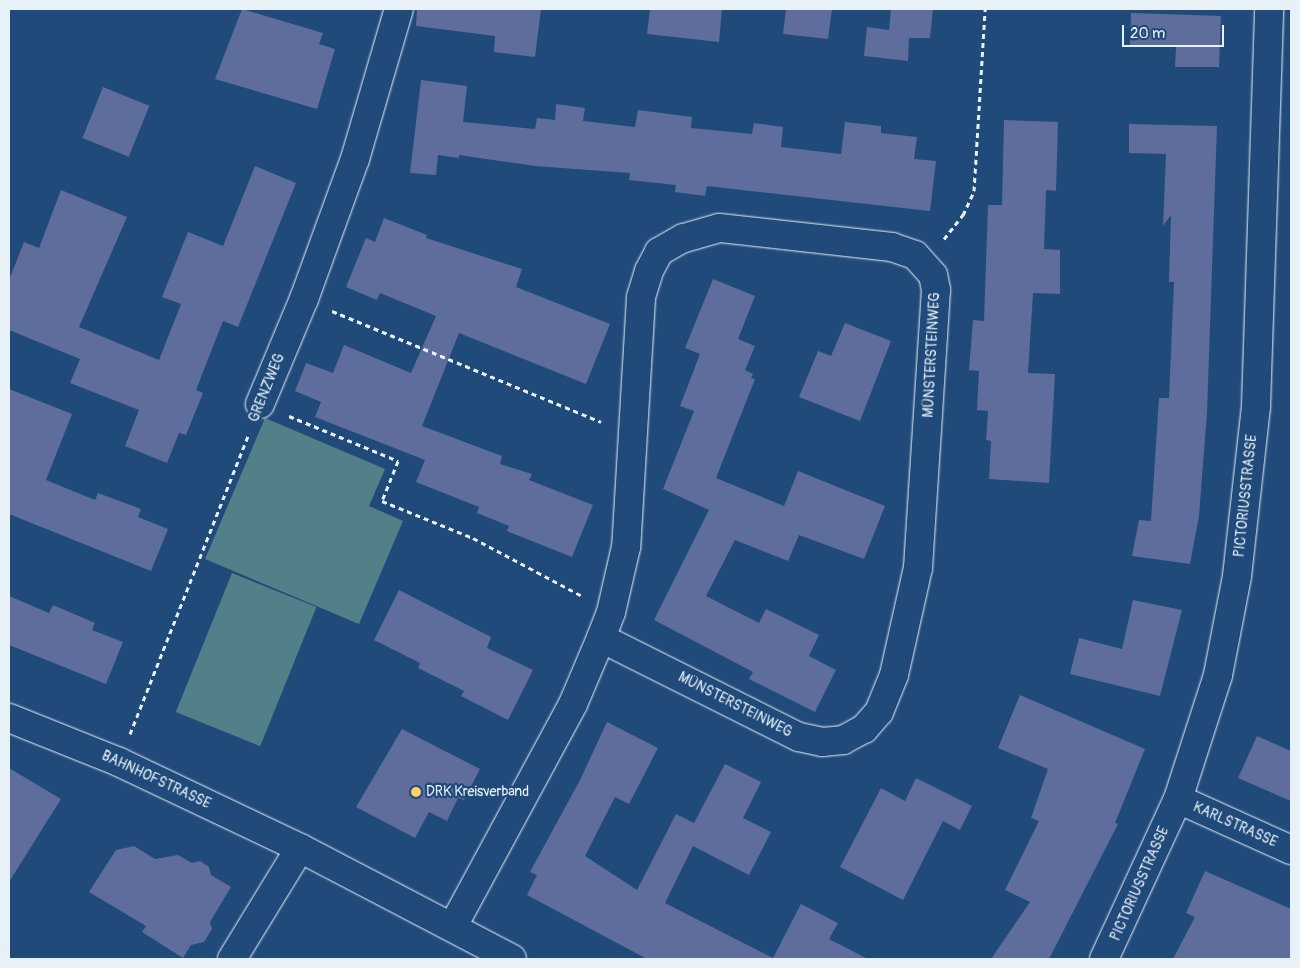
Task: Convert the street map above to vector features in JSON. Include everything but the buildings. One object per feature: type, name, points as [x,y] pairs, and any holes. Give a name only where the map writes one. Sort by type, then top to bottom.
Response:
[{"type":"street","name":"GRENZWEG","points":[[260,404],[304,299],[354,159],[399,9]]},
{"type":"street","name":"PICTORIUSSTRASSE","points":[[1104,959],[1178,799],[1218,675],[1238,566],[1256,406],[1269,9]]},
{"type":"street","points":[[453,926],[573,704],[611,612],[626,547],[635,435],[642,298],[649,270],[659,252],[683,238],[719,228],[892,247],[916,255],[926,264]]},
{"type":"street","name":"MÜNSTERSTEINWEG","points":[[601,638],[799,737],[822,742],[843,740],[864,730],[879,712],[894,675],[918,568],[936,290],[926,264]]},
{"type":"street","name":"BAHNHOFSTRASSE","points":[[9,718],[119,762],[300,848],[453,926],[512,959]]},
{"type":"street","name":"KARLSTRASSE","points":[[1178,799],[1291,850]]},
{"type":"street","points":[[232,959],[300,848]]},
{"type":"path","points":[[926,264],[963,215],[974,191],[985,9]]},
{"type":"path","points":[[304,299],[635,435]]},
{"type":"path","points":[[260,404],[398,460],[382,501],[473,538],[611,612]]},
{"type":"path","name":"GRENZWEG","points":[[119,762],[260,404]]},
{"type":"green space","points":[[265,418],[385,469],[369,506],[403,521],[359,624],[205,559]]},
{"type":"green space","points":[[232,573],[316,607],[260,746],[176,712]]},
{"type":"place","name":"DRK Kreisverband","points":[[416,792]]}]
